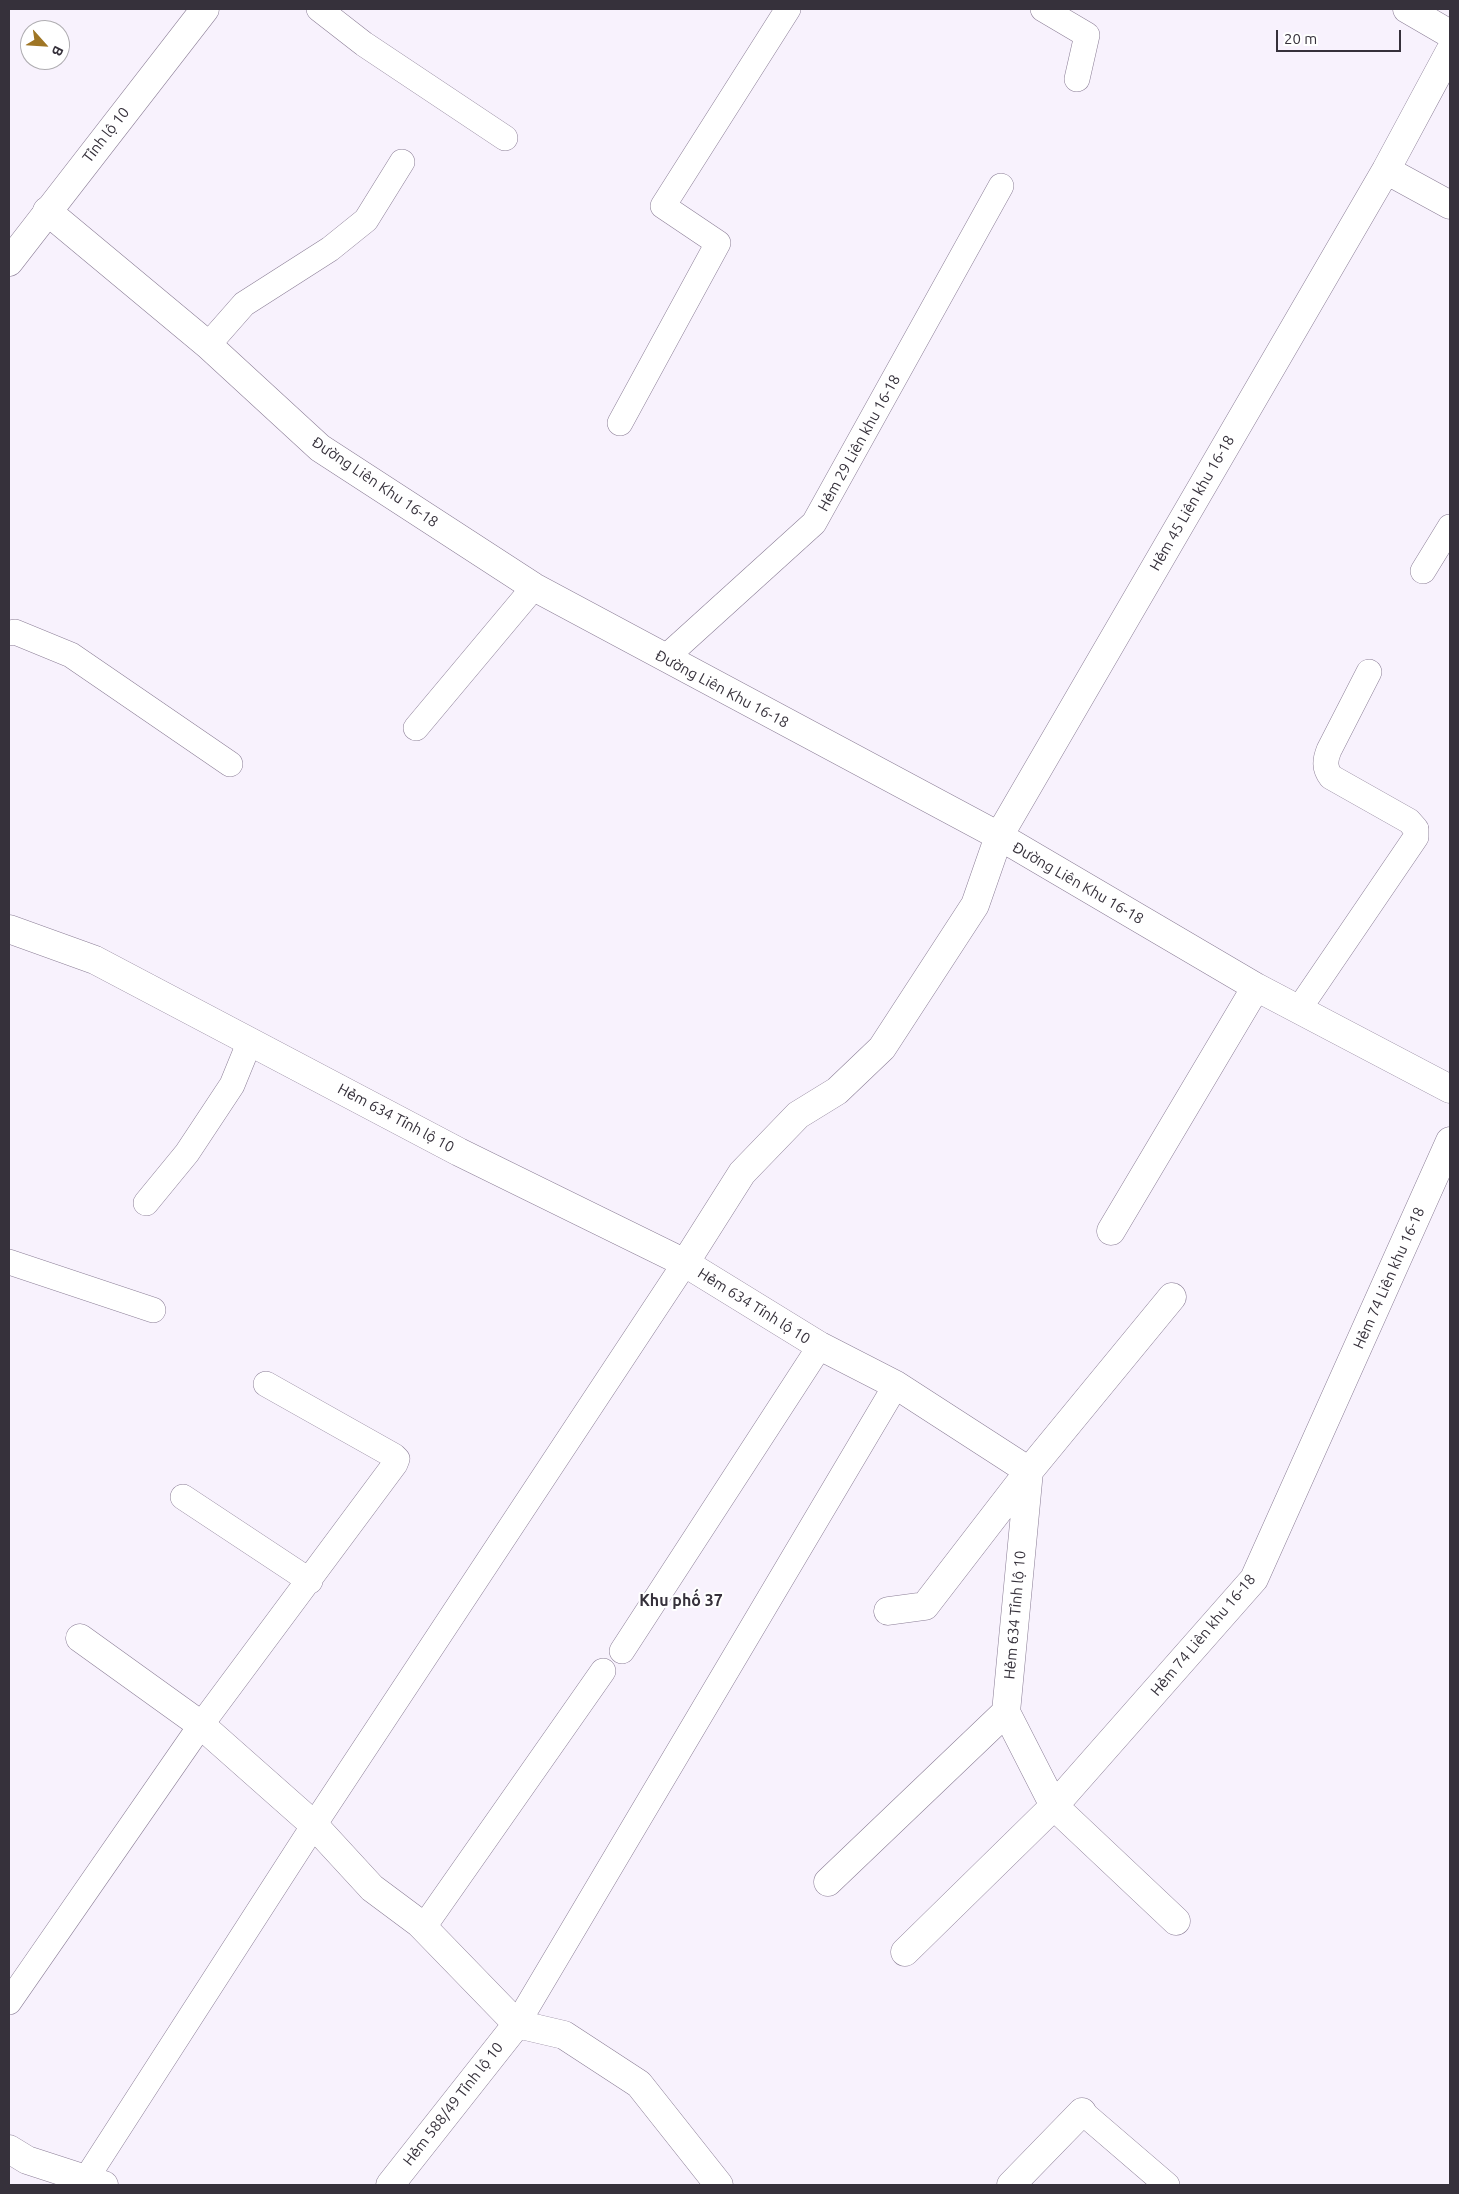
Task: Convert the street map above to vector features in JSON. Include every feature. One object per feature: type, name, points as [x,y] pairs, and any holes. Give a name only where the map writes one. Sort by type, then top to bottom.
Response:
[{"type":"street","name":"Tỉnh lộ 10","points":[[9,262],[205,9]]},
{"type":"street","points":[[1407,9],[1450,34]]},
{"type":"street","name":"Hẻm 45 Liên khu 16-18","points":[[685,1263],[742,1173],[798,1115],[838,1091],[882,1048],[974,905],[999,836],[1386,170],[1450,51]]},
{"type":"street","points":[[1386,170],[1450,205]]},
{"type":"street","name":"Đường Liên Khu 16-18","points":[[47,211],[208,345],[320,448],[534,588],[999,836],[1256,987],[1450,1089]]},
{"type":"street","name":"Hẻm 634 Tỉnh lộ 10","points":[[9,929],[96,960],[459,1152],[685,1263],[820,1346],[896,1385],[1029,1471],[1006,1712]]},
{"type":"street","points":[[1111,1232],[1256,987]]},
{"type":"street","name":"Hẻm 74 Liên khu 16-18","points":[[905,1952],[1054,1806],[1254,1579],[1450,1141]]},
{"type":"street","points":[[888,1611],[925,1606],[1029,1471],[1172,1297]]},
{"type":"street","points":[[80,1638],[202,1725],[314,1825],[372,1888],[424,1928],[517,2024],[564,2035],[639,2084],[719,2185]]},
{"type":"street","points":[[828,1882],[1006,1712],[1054,1806],[1176,1921]]},
{"type":"street","name":"Hẻm 588/49 Tỉnh lộ 10","points":[[390,2185],[517,2024]]},
{"type":"street","points":[[1011,2185],[1082,2112]]},
{"type":"street","points":[[9,2149],[27,2160],[95,2182]]},
{"type":"lane","points":[[319,9],[364,44],[505,138]]},
{"type":"lane","points":[[620,423],[718,243],[663,206],[788,9]]},
{"type":"lane","points":[[1043,9],[1087,35],[1077,79]]},
{"type":"lane","points":[[208,345],[244,304],[330,249],[366,220],[402,162]]},
{"type":"lane","name":"Hẻm 29 Liên khu 16-18","points":[[665,658],[814,523],[1001,186]]},
{"type":"lane","points":[[1423,571],[1450,527]]},
{"type":"lane","points":[[416,728],[534,588]]},
{"type":"lane","points":[[9,633],[16,632],[71,655],[230,764]]},
{"type":"lane","points":[[1299,1009],[1416,837],[1416,829],[1409,821],[1330,777],[1327,772],[1325,763],[1329,750],[1370,672]]},
{"type":"lane","points":[[146,1203],[187,1153],[232,1085],[250,1041]]},
{"type":"lane","points":[[9,1262],[153,1310]]},
{"type":"lane","points":[[95,2182],[314,1825],[685,1263]]},
{"type":"lane","points":[[622,1651],[820,1346]]},
{"type":"lane","points":[[9,2002],[202,1725],[310,1581],[397,1459],[266,1384]]},
{"type":"lane","points":[[517,2024],[896,1385]]},
{"type":"lane","points":[[183,1497],[310,1581]]},
{"type":"lane","points":[[424,1928],[603,1670]]},
{"type":"lane","points":[[1082,2112],[1167,2185]]},
{"type":"district","name":"Khu phố 37","points":[[681,1601]]}]
